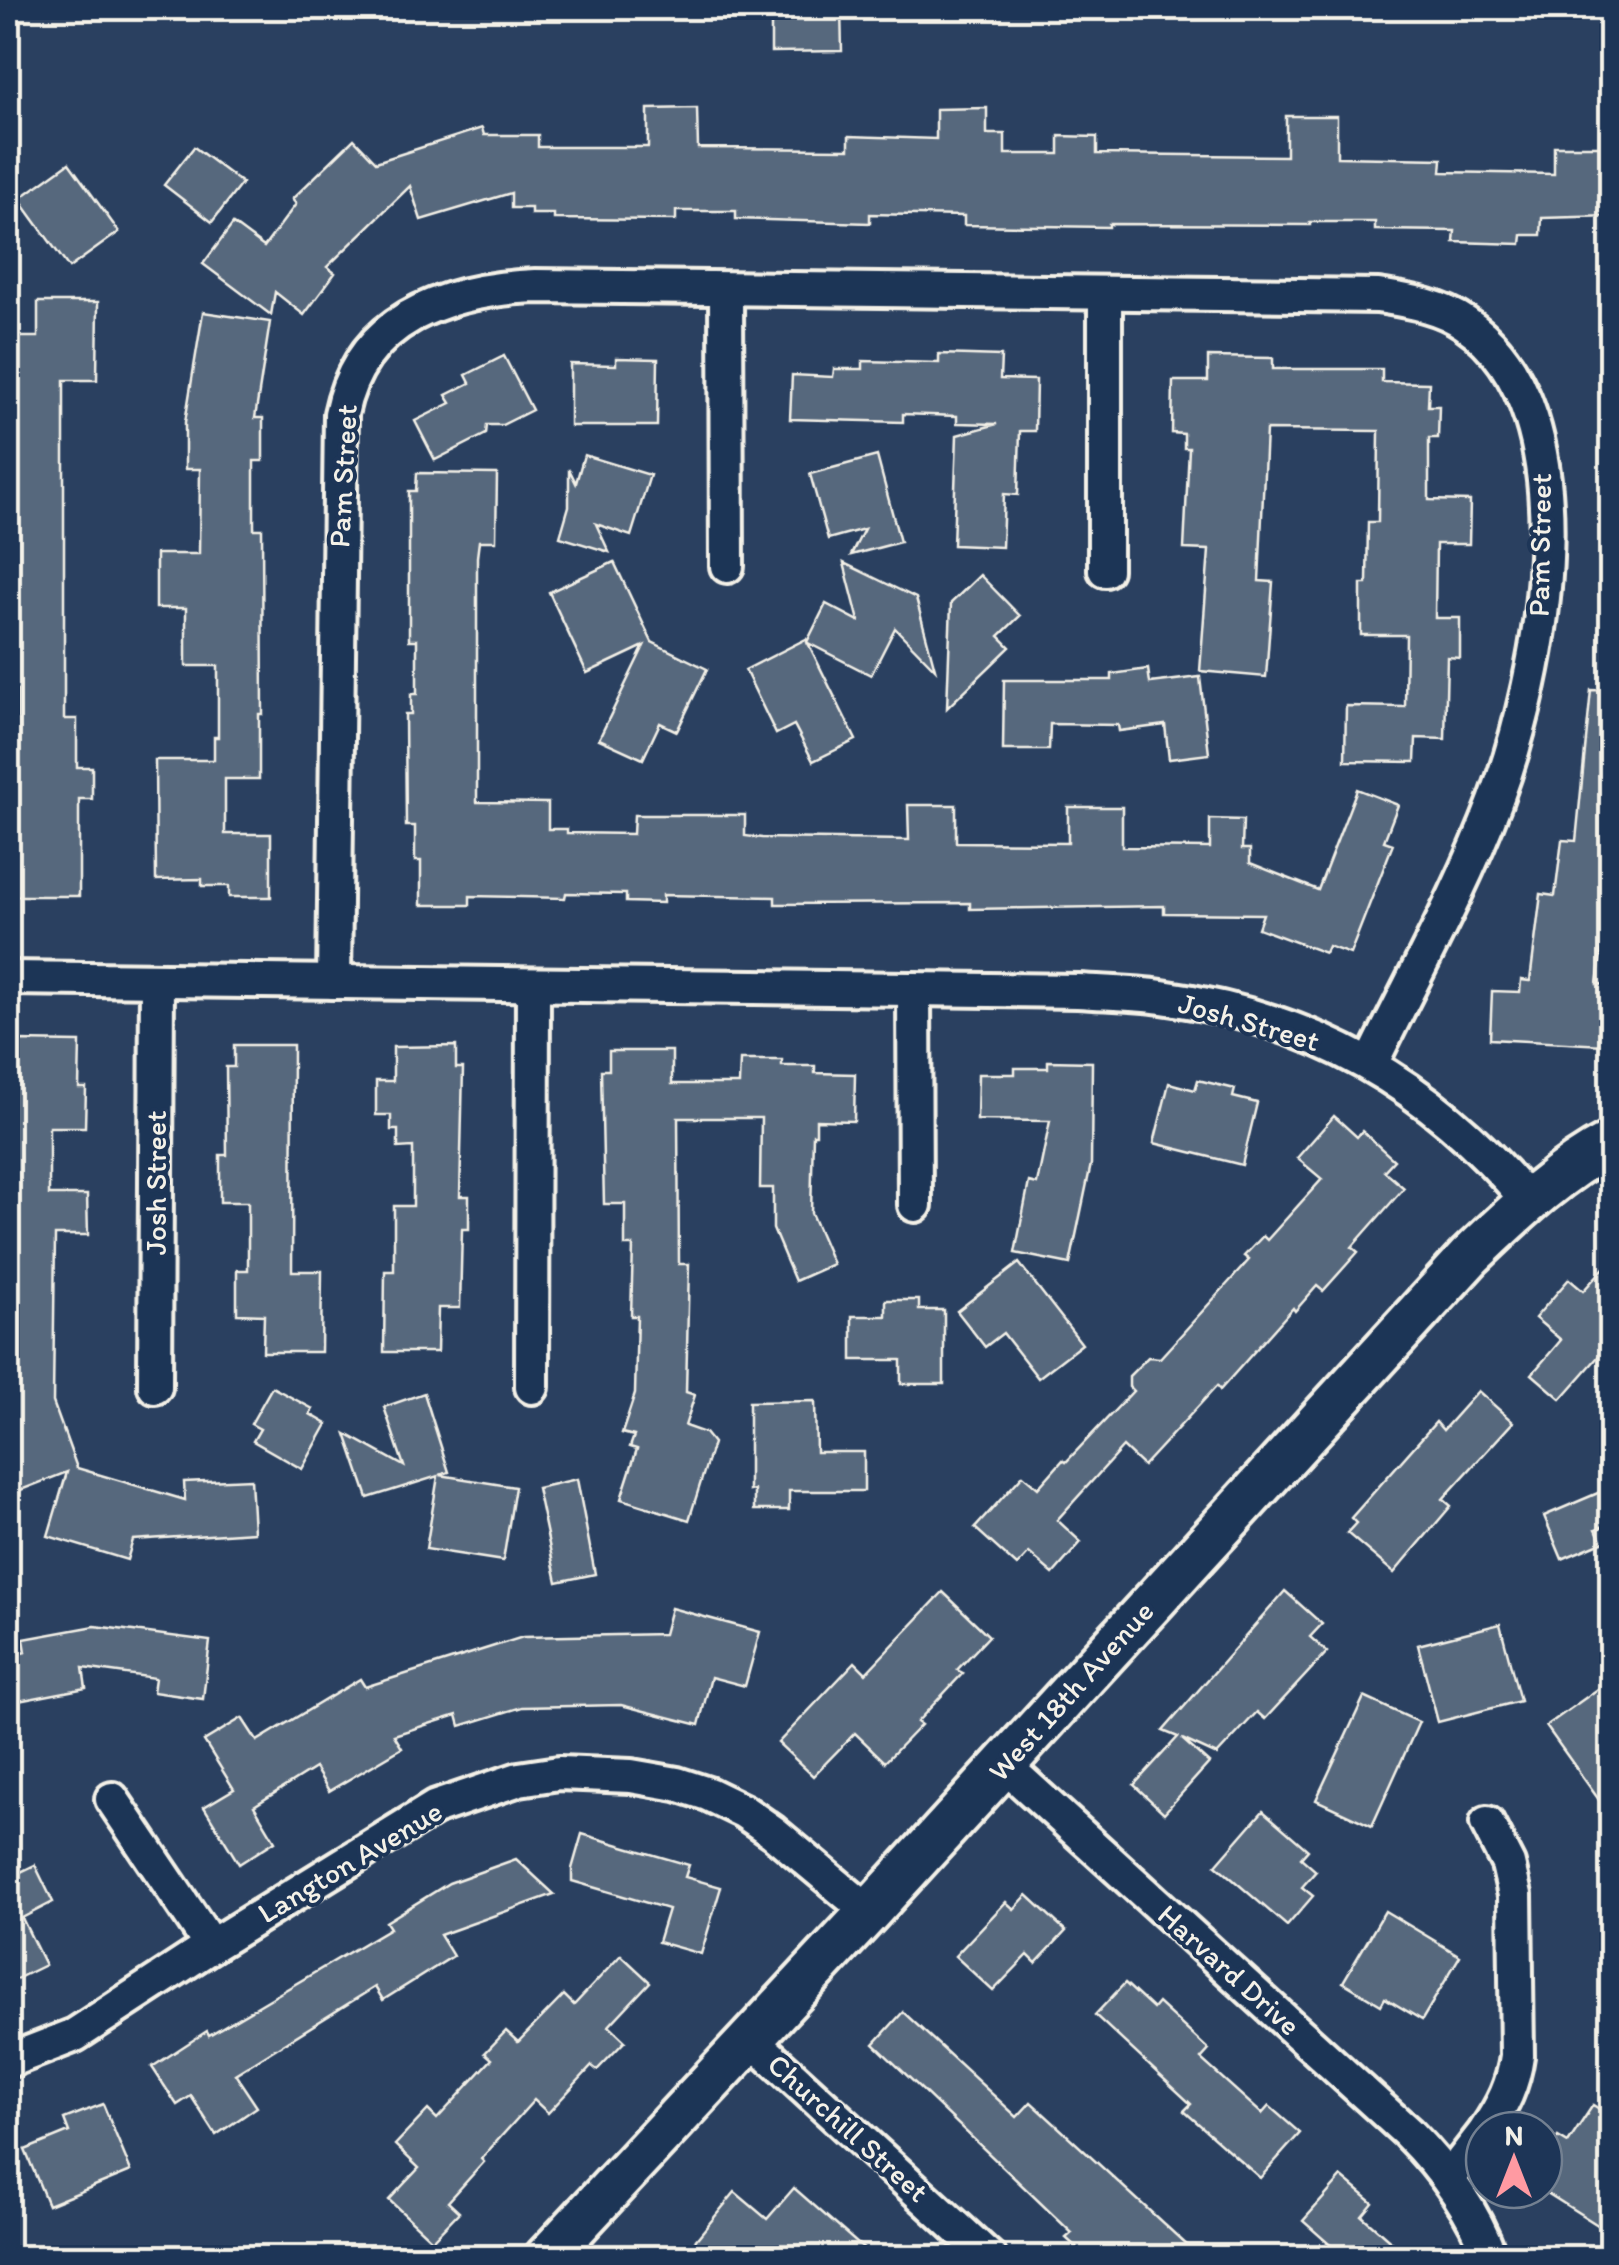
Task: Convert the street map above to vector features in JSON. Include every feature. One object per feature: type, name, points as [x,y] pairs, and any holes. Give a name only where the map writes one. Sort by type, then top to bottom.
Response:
[{"type":"street","name":"Pam Street","points":[[334,982],[339,438],[346,393],[354,374],[368,351],[392,328],[423,308],[459,295],[535,286],[1378,296],[1438,309],[1464,322],[1493,347],[1518,381],[1535,423],[1545,476],[1545,552],[1538,631],[1525,706],[1496,800],[1371,1064]]},
{"type":"street","points":[[726,289],[728,566]]},
{"type":"street","points":[[1105,294],[1105,570]]},
{"type":"street","name":"Josh Street","points":[[8,978],[1078,991],[1162,997],[1297,1031],[1371,1064],[1423,1097],[1466,1134],[1490,1155],[1528,1201]]},
{"type":"street","name":"Josh Street","points":[[156,1387],[157,980]]},
{"type":"street","points":[[532,1387],[533,985]]},
{"type":"street","points":[[914,989],[915,1204]]},
{"type":"street","name":"West 18th Avenue","points":[[546,2258],[1470,1256],[1528,1201],[1612,1143]]},
{"type":"street","name":"Harvard Drive","points":[[1004,1764],[1407,2132],[1449,2178],[1491,2258]]},
{"type":"street","name":"Langton Avenue","points":[[8,2061],[75,2035],[434,1808],[519,1779],[559,1774],[631,1776],[708,1794],[773,1832],[869,1912]]},
{"type":"street","points":[[112,1799],[211,1946]]},
{"type":"street","points":[[1488,1823],[1508,1864],[1515,1895],[1517,2056],[1514,2080],[1500,2110]]},
{"type":"street","name":"Churchill Street","points":[[750,2039],[990,2258]]},
{"type":"street","points":[[1449,2178],[1464,2158]]},
{"type":"building","points":[[771,8],[841,8],[842,51],[771,52]]},
{"type":"building","points":[[697,108],[698,148],[849,149],[849,136],[936,139],[936,109],[987,108],[987,134],[1005,134],[1005,154],[1059,154],[1059,136],[1097,137],[1097,154],[1286,156],[1286,116],[1337,116],[1337,157],[1442,159],[1441,172],[1554,174],[1554,146],[1612,146],[1612,216],[1542,218],[1541,235],[1522,235],[1521,244],[1454,242],[1455,231],[1375,230],[1375,222],[1109,227],[964,225],[964,216],[870,214],[870,223],[736,219],[736,211],[676,211],[676,220],[554,219],[554,214],[531,214],[531,208],[511,208],[511,193],[421,220],[410,186],[327,267],[335,273],[304,315],[275,292],[271,315],[203,264],[233,224],[264,247],[296,204],[292,199],[354,139],[376,162],[482,128],[484,135],[538,135],[538,147],[648,147],[648,109]]},
{"type":"building","points":[[194,147],[242,183],[212,222],[164,185]]},
{"type":"building","points":[[69,163],[119,232],[69,268],[19,199]]},
{"type":"building","points":[[38,302],[98,302],[97,380],[64,380],[64,719],[77,719],[77,767],[92,767],[92,799],[79,799],[79,896],[16,896],[16,862],[8,862],[10,761],[17,761],[17,690],[8,690],[8,337],[38,337]]},
{"type":"building","points":[[203,312],[270,322],[255,418],[263,418],[263,461],[254,461],[254,529],[262,529],[263,714],[259,714],[259,779],[225,779],[225,834],[271,834],[271,897],[229,897],[229,886],[202,886],[202,879],[156,880],[155,760],[214,760],[214,737],[218,737],[218,666],[186,666],[186,608],[156,608],[156,554],[199,554],[200,469],[185,469],[185,422]]},
{"type":"building","points":[[939,354],[1001,356],[1000,379],[1036,380],[1035,431],[1020,431],[1018,495],[1004,494],[1002,547],[953,545],[957,435],[997,424],[957,423],[957,416],[903,414],[903,422],[790,419],[792,375],[833,377],[834,369],[863,369],[863,361],[939,363]]},
{"type":"building","points":[[504,356],[532,410],[502,425],[487,425],[486,434],[435,460],[415,421],[451,403],[446,395],[470,383],[466,375]]},
{"type":"building","points":[[1208,357],[1273,358],[1273,369],[1382,369],[1382,382],[1429,383],[1428,406],[1439,406],[1438,438],[1429,438],[1429,500],[1470,501],[1469,544],[1436,544],[1435,618],[1460,618],[1460,658],[1447,657],[1445,739],[1416,738],[1415,762],[1345,761],[1346,706],[1405,707],[1406,635],[1361,635],[1361,584],[1367,584],[1368,522],[1378,522],[1379,431],[1266,430],[1259,581],[1273,582],[1266,677],[1200,671],[1209,550],[1184,549],[1189,448],[1184,448],[1184,434],[1172,433],[1173,381],[1208,381]]},
{"type":"building","points":[[616,358],[658,359],[657,426],[570,426],[570,364],[616,365]]},
{"type":"building","points":[[584,455],[650,475],[631,536],[596,524],[609,552],[560,537],[569,506],[569,469],[576,483]]},
{"type":"building","points":[[877,456],[900,542],[851,555],[864,529],[828,539],[810,474]]},
{"type":"building","points":[[417,473],[497,474],[496,541],[479,541],[477,557],[477,802],[548,803],[548,829],[567,829],[567,833],[633,834],[634,815],[745,815],[745,836],[909,840],[908,805],[956,805],[956,842],[1068,843],[1068,807],[1122,807],[1122,847],[1210,848],[1210,819],[1243,820],[1242,849],[1250,849],[1250,863],[1318,890],[1357,789],[1398,805],[1384,841],[1393,844],[1350,954],[1328,946],[1325,953],[1258,928],[1263,914],[1164,913],[1164,906],[970,909],[970,903],[775,904],[775,897],[663,895],[663,903],[626,902],[626,894],[566,893],[565,898],[470,896],[470,905],[421,905],[421,861],[415,861],[415,826],[406,826],[405,714],[411,714],[411,694],[417,694],[417,640],[409,640],[409,491],[416,491]]},
{"type":"building","points":[[614,562],[652,642],[707,669],[677,731],[660,723],[643,759],[599,739],[644,646],[587,673],[549,592]]},
{"type":"building","points":[[844,563],[916,598],[935,669],[895,628],[871,675],[808,643],[856,740],[813,761],[794,725],[776,734],[745,670],[806,639],[807,642],[826,604],[859,621]]},
{"type":"building","points":[[980,575],[1020,616],[999,636],[1010,647],[947,708],[951,603]]},
{"type":"building","points":[[1148,669],[1150,683],[1200,677],[1209,754],[1169,759],[1165,725],[1119,731],[1118,725],[1050,724],[1049,750],[1003,750],[1004,680],[1112,680],[1112,674]]},
{"type":"building","points":[[1591,690],[1612,691],[1612,868],[1597,984],[1608,985],[1604,1045],[1490,1039],[1492,991],[1520,992],[1521,980],[1530,981],[1541,894],[1555,896],[1562,840],[1576,841]]},
{"type":"building","points":[[18,1041],[80,1042],[79,1088],[86,1088],[85,1127],[49,1127],[49,1195],[87,1195],[88,1235],[55,1235],[53,1402],[77,1468],[185,1500],[184,1482],[251,1479],[254,1532],[133,1540],[127,1560],[48,1536],[67,1472],[8,1495],[8,1076],[18,1076]]},
{"type":"building","points":[[234,1045],[293,1045],[292,1271],[322,1271],[321,1352],[263,1352],[264,1315],[237,1314],[237,1270],[248,1270],[248,1202],[220,1202],[220,1155],[227,1155],[226,1067],[234,1067]]},
{"type":"building","points":[[456,1046],[456,1068],[463,1068],[460,1196],[469,1196],[469,1229],[462,1229],[460,1308],[438,1308],[437,1352],[384,1352],[385,1271],[394,1271],[394,1206],[413,1206],[413,1147],[398,1148],[398,1130],[391,1130],[391,1115],[376,1115],[376,1081],[393,1081],[393,1047]]},
{"type":"building","points":[[609,1051],[672,1051],[672,1084],[739,1084],[740,1060],[782,1060],[782,1066],[815,1066],[815,1073],[855,1074],[854,1121],[816,1120],[813,1134],[811,1213],[833,1264],[795,1281],[773,1229],[773,1188],[760,1188],[761,1118],[678,1118],[679,1264],[689,1264],[686,1392],[695,1395],[685,1426],[705,1433],[713,1443],[689,1520],[621,1499],[637,1449],[630,1447],[634,1436],[622,1433],[635,1394],[637,1316],[631,1316],[633,1246],[625,1246],[625,1204],[604,1204],[601,1070],[609,1070]]},
{"type":"building","points":[[1048,1061],[1092,1062],[1091,1164],[1070,1264],[1015,1253],[1029,1182],[1037,1184],[1050,1121],[977,1120],[978,1074],[1015,1074],[1015,1068],[1048,1068]]},
{"type":"building","points":[[1198,1080],[1235,1089],[1233,1097],[1257,1103],[1242,1165],[1154,1143],[1169,1083],[1195,1090]]},
{"type":"building","points":[[1334,1116],[1357,1137],[1362,1131],[1394,1160],[1384,1171],[1404,1188],[1352,1247],[1358,1252],[1323,1291],[1317,1286],[1295,1311],[1293,1308],[1220,1390],[1217,1386],[1143,1466],[1123,1447],[1057,1520],[1081,1542],[1053,1574],[1029,1553],[1017,1566],[975,1528],[1023,1475],[1038,1488],[1063,1460],[1066,1462],[1133,1391],[1129,1376],[1148,1357],[1160,1358],[1249,1260],[1244,1256],[1263,1236],[1267,1240],[1322,1179],[1297,1158]]},
{"type":"building","points":[[1612,1259],[1612,1341],[1561,1399],[1532,1374],[1561,1340],[1535,1318],[1569,1279],[1583,1291]]},
{"type":"building","points":[[1019,1263],[1082,1344],[1038,1378],[1003,1333],[985,1347],[957,1311]]},
{"type":"building","points":[[886,1300],[919,1300],[919,1310],[944,1310],[944,1384],[901,1384],[901,1360],[852,1360],[852,1316],[886,1316]]},
{"type":"building","points":[[272,1387],[313,1409],[310,1414],[327,1424],[302,1469],[253,1441],[260,1429],[251,1424]]},
{"type":"building","points":[[1478,1391],[1513,1422],[1443,1499],[1451,1506],[1394,1573],[1347,1533],[1356,1523],[1351,1518],[1436,1422],[1443,1430]]},
{"type":"building","points":[[424,1393],[449,1472],[440,1475],[515,1487],[503,1561],[426,1549],[438,1476],[368,1498],[346,1434],[404,1466],[384,1407]]},
{"type":"building","points":[[815,1401],[816,1452],[864,1452],[864,1491],[789,1491],[789,1510],[754,1510],[754,1490],[749,1491],[749,1402]]},
{"type":"building","points":[[577,1479],[595,1574],[557,1582],[537,1488]]},
{"type":"building","points":[[1612,1487],[1612,1523],[1596,1529],[1602,1542],[1562,1559],[1544,1516]]},
{"type":"building","points":[[1285,1591],[1322,1624],[1310,1637],[1327,1652],[1265,1719],[1257,1712],[1217,1755],[1182,1739],[1209,1763],[1164,1813],[1134,1785],[1178,1737],[1163,1731]]},
{"type":"building","points":[[943,1592],[989,1636],[957,1670],[963,1673],[885,1762],[855,1733],[813,1776],[778,1743],[855,1662],[866,1673]]},
{"type":"building","points":[[671,1608],[760,1632],[745,1686],[711,1677],[699,1725],[621,1705],[522,1707],[460,1726],[457,1715],[394,1735],[402,1748],[329,1791],[315,1768],[254,1806],[275,1841],[239,1864],[204,1807],[234,1789],[204,1741],[242,1718],[257,1741],[360,1679],[365,1687],[523,1637],[664,1634]]},
{"type":"building","points":[[1500,1624],[1520,1701],[1438,1722],[1418,1645]]},
{"type":"building","points":[[95,1626],[210,1641],[203,1699],[153,1692],[155,1678],[83,1668],[86,1688],[8,1703],[8,1656],[26,1652],[24,1639]]},
{"type":"building","points":[[1612,1679],[1612,1818],[1546,1726]]},
{"type":"building","points":[[1364,1697],[1419,1722],[1372,1826],[1316,1800]]},
{"type":"building","points":[[1263,1811],[1308,1850],[1301,1858],[1316,1871],[1302,1887],[1313,1896],[1287,1926],[1216,1865]]},
{"type":"building","points":[[582,1834],[689,1865],[685,1877],[721,1887],[701,1954],[658,1942],[668,1909],[572,1881]]},
{"type":"building","points":[[516,1859],[554,1894],[440,1935],[453,1956],[383,2000],[375,1987],[235,2074],[257,2107],[216,2135],[191,2096],[177,2105],[152,2067],[207,2031],[209,2035],[390,1928],[386,1922],[449,1883]]},
{"type":"building","points":[[35,1865],[53,1902],[22,1918],[45,1965],[8,1983],[8,1878]]},
{"type":"building","points":[[1027,1895],[1066,1931],[1036,1963],[1028,1955],[993,1991],[955,1956],[1006,1902],[1014,1909]]},
{"type":"building","points":[[1385,1911],[1460,1956],[1422,2020],[1385,1998],[1381,2005],[1343,1982]]},
{"type":"building","points":[[621,1955],[650,1982],[609,2026],[625,2041],[597,2070],[592,2066],[548,2113],[534,2100],[448,2202],[459,2212],[432,2240],[389,2200],[419,2168],[395,2145],[428,2110],[437,2119],[492,2059],[485,2053],[506,2031],[518,2042],[564,1995],[574,2005]]},
{"type":"building","points":[[1125,1983],[1153,2009],[1158,2003],[1209,2050],[1201,2059],[1262,2114],[1269,2106],[1300,2133],[1260,2178],[1184,2111],[1191,2104],[1095,2015]]},
{"type":"building","points":[[903,2012],[1017,2117],[1031,2102],[1201,2258],[1088,2258],[1066,2238],[1072,2233],[874,2044]]},
{"type":"building","points":[[103,2104],[131,2171],[48,2205],[25,2150],[69,2132],[64,2119]]},
{"type":"building","points":[[1593,2105],[1612,2117],[1612,2234],[1564,2204],[1564,2141],[1568,2143]]},
{"type":"building","points":[[1342,2177],[1373,2203],[1362,2216],[1410,2258],[1345,2258],[1303,2221]]},
{"type":"building","points":[[794,2188],[874,2258],[681,2258],[735,2192],[767,2219]]}]
